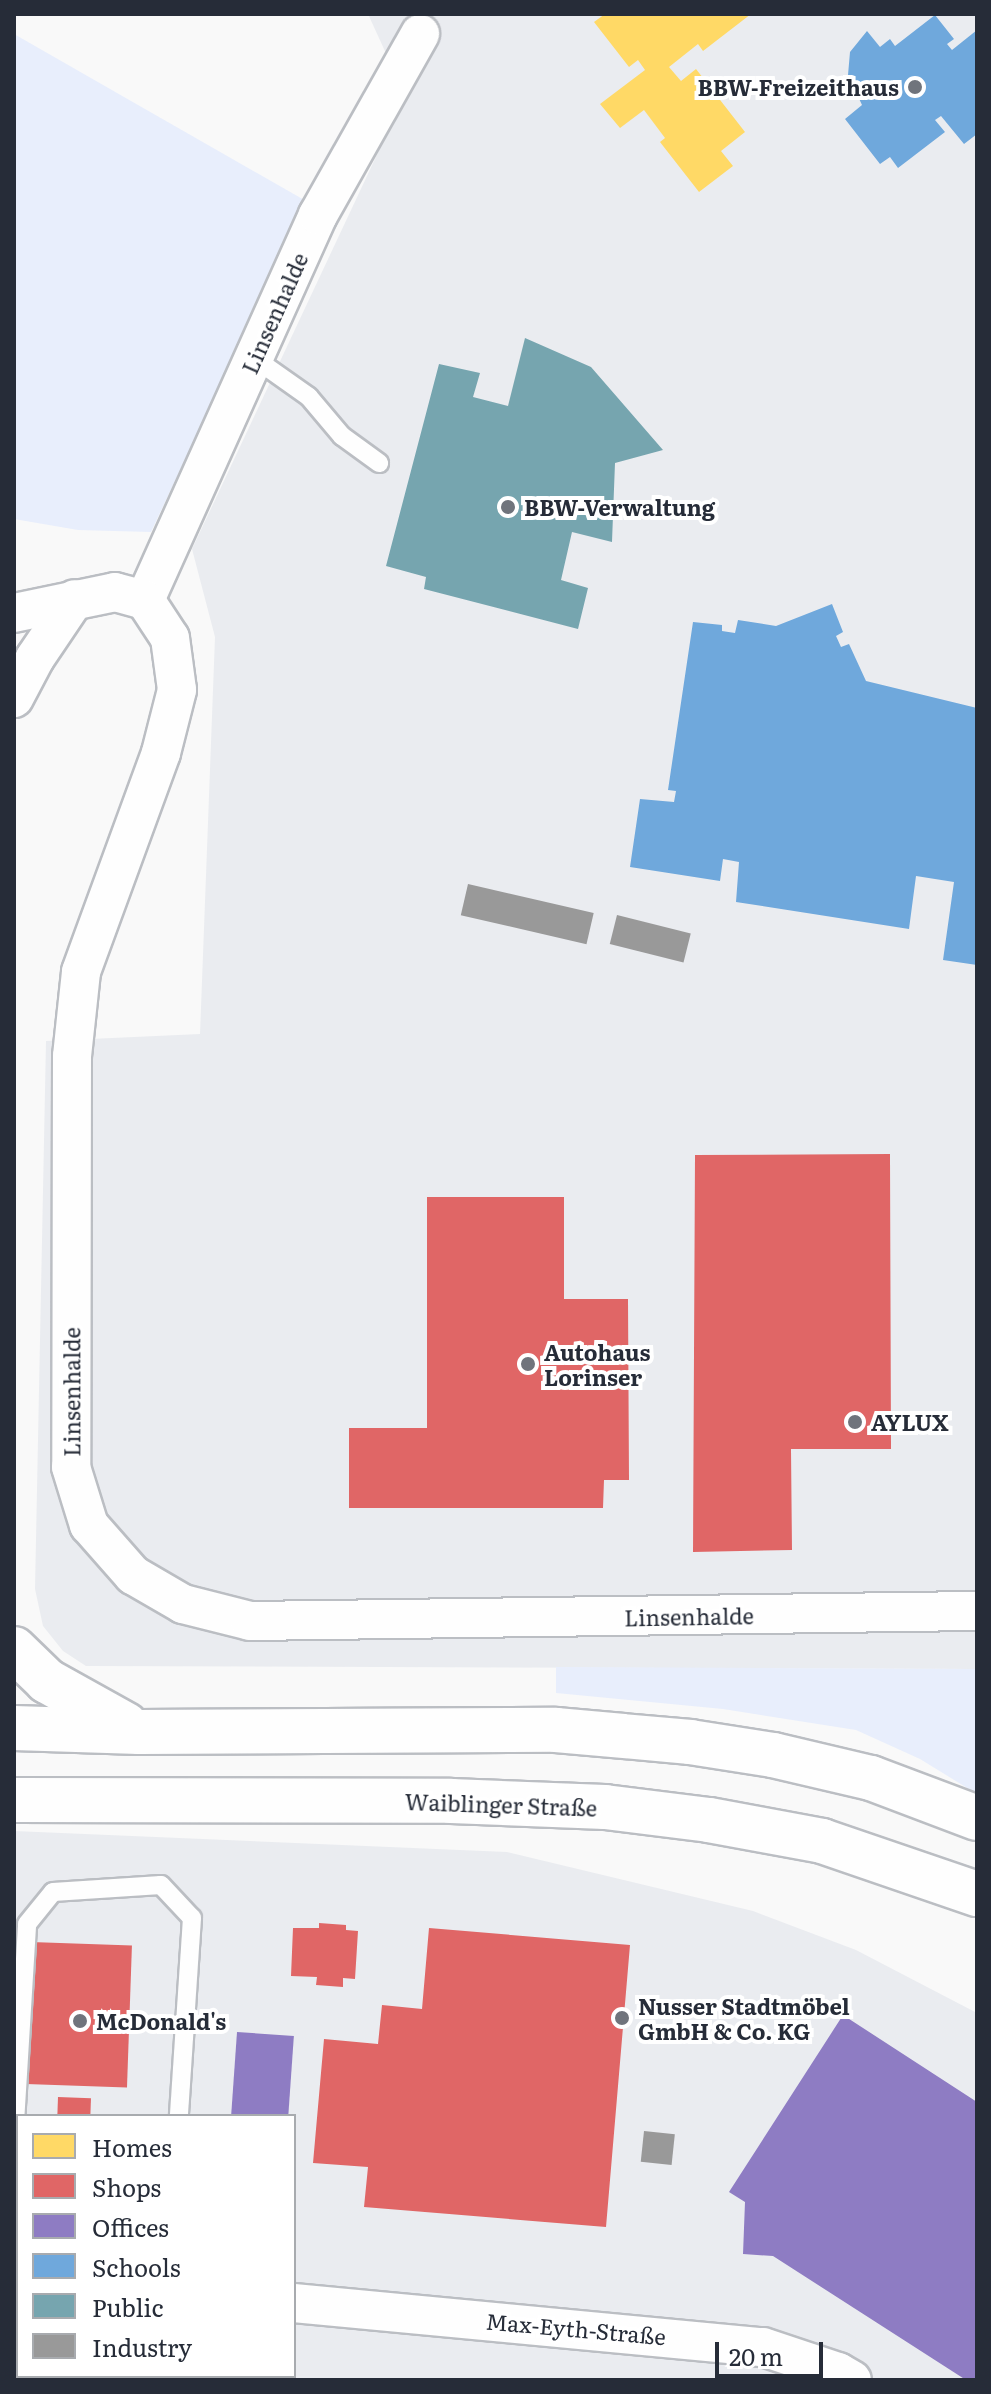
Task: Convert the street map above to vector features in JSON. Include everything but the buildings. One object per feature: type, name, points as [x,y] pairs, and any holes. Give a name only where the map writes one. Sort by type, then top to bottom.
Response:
[{"type":"main road","points":[[14,1649],[47,1681],[139,1732]]},
{"type":"main road","points":[[14,1728],[139,1732],[556,1730],[690,1742],[773,1755],[871,1778],[977,1818]]},
{"type":"main road","points":[[14,1829],[33,1800]]},
{"type":"main road","name":"Waiblinger Straße","points":[[33,1800],[451,1801],[605,1807],[709,1820],[822,1841],[977,1894]]},
{"type":"street","name":"Linsenhalde","points":[[412,34],[318,215],[145,600],[170,638],[177,690],[161,753],[81,972],[72,1056],[71,1467],[89,1525],[133,1575],[183,1604],[250,1621],[977,1611]]},
{"type":"street","points":[[14,613],[115,592],[145,600]]},
{"type":"street","points":[[14,698],[29,667],[75,599]]},
{"type":"street","name":"Max-Eyth-Straße","points":[[296,2303],[763,2347],[838,2372],[852,2380]]},
{"type":"lane","points":[[254,358],[309,397],[342,436],[379,463]]},
{"type":"lane","points":[[16,2144],[27,1924],[53,1892],[161,1885],[192,1918],[179,2114]]},
{"type":"shaded area","points":[[368,14],[977,14],[977,1669],[86,1666],[63,1651],[43,1626],[35,1589],[46,1041],[200,1034],[215,637],[192,549],[405,95]]},
{"type":"shaded area","points":[[14,34],[306,201],[151,532],[78,530],[14,519]]},
{"type":"shaded area","points":[[556,1667],[977,1669],[977,1794],[920,1759],[856,1730],[723,1709],[556,1693]]},
{"type":"shaded area","points":[[14,1831],[507,1852],[753,1911],[856,1950],[977,2013],[977,2380],[14,2380]]},
{"type":"place","name":"BBW-Freizeithaus","points":[[915,87]]},
{"type":"place","name":"BBW-Verwaltung","points":[[508,507]]},
{"type":"place","name":"Autohaus Lorinser","points":[[528,1364]]},
{"type":"place","name":"AYLUX","points":[[855,1422]]},
{"type":"place","name":"Nusser Stadtmöbel GmbH & Co. KG","points":[[622,2018]]},
{"type":"place","name":"McDonald's","points":[[80,2021]]}]
